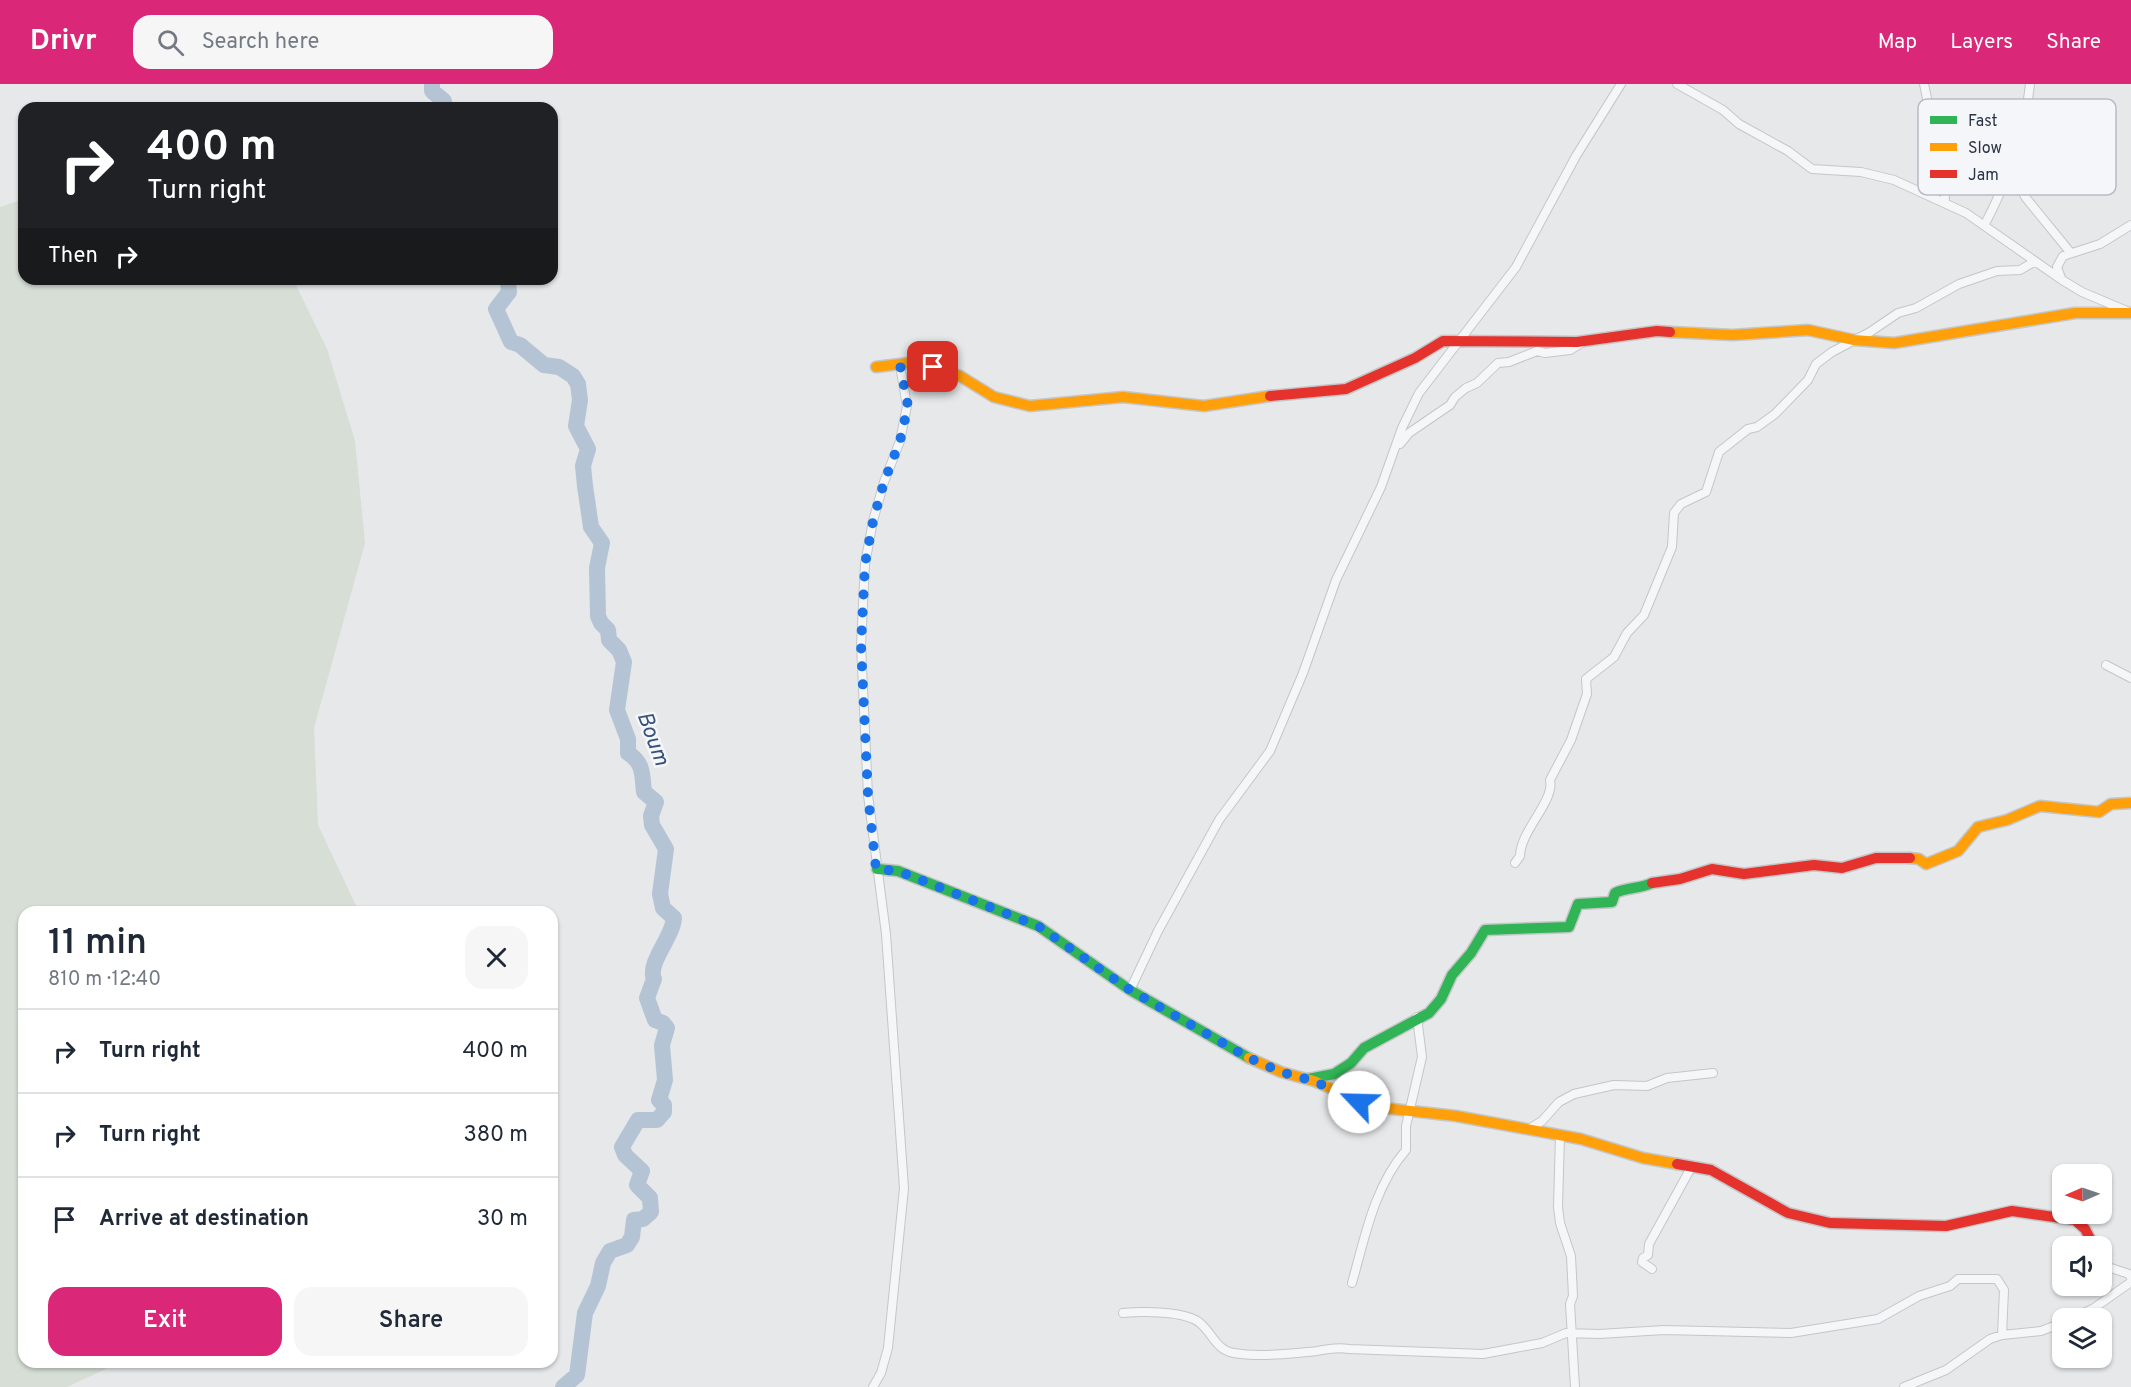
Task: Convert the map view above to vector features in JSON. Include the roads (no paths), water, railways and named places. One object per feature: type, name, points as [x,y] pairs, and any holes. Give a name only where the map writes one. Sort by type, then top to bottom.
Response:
[{"type":"street","points":[[1130,990],[1158,931],[1219,820],[1270,751],[1303,673],[1336,580],[1381,487],[1419,393],[1461,342],[1516,267],[1576,156],[1621,84]]},
{"type":"street","points":[[1677,84],[1723,110],[1739,124],[1788,151],[1812,169],[1861,172],[1894,180],[1918,190]]},
{"type":"street","points":[[1924,84],[1927,99]]},
{"type":"street","points":[[2029,99],[2030,84]]},
{"type":"street","points":[[1929,195],[1985,224],[2034,262],[2082,292],[2131,313]]},
{"type":"street","points":[[1945,195],[1945,202]]},
{"type":"street","points":[[1985,224],[2000,195]]},
{"type":"street","points":[[2024,195],[2058,241],[2070,252]]},
{"type":"street","points":[[2058,261],[2070,252],[2100,244],[2131,225]]},
{"type":"street","points":[[2058,241],[2057,267],[2062,280]]},
{"type":"street","points":[[1515,863],[1520,856],[1519,845],[1536,819],[1551,786],[1550,780],[1571,740],[1587,694],[1586,679],[1614,657],[1627,633],[1644,615],[1672,548],[1674,513],[1681,504],[1706,492],[1719,452],[1748,429],[1757,427],[1775,414],[1808,380],[1816,364],[1898,313],[1916,308],[1959,284],[1997,271],[2020,270],[2034,262]]},
{"type":"street","points":[[876,367],[908,363],[933,367],[960,376],[994,397],[1030,406],[1123,397],[1204,406],[1298,392],[1346,389],[1415,358],[1443,341],[1584,341],[1658,332],[1733,335],[1808,330],[1854,340],[1894,343],[2075,313],[2131,313]]},
{"type":"street","points":[[1392,456],[1409,433],[1450,405],[1455,397],[1477,383],[1498,363],[1537,351],[1545,353],[1570,350],[1584,341]]},
{"type":"street","points":[[873,1387],[881,1373],[888,1348],[904,1188],[886,934],[868,795],[861,645],[865,564],[873,521],[884,482],[900,441],[908,406],[900,365]]},
{"type":"street","points":[[2106,665],[2131,678]]},
{"type":"street","points":[[1308,1079],[1314,1076],[1334,1074],[1351,1063],[1364,1048],[1395,1033],[1417,1017],[1426,1015],[1441,999],[1452,975],[1471,953],[1485,930],[1545,926],[1569,927],[1573,920],[1572,913],[1578,904],[1611,902],[1614,893],[1621,890],[1639,889],[1653,882],[1680,879],[1704,870],[1744,874],[1814,865],[1842,868],[1876,858],[1909,858],[1926,864],[1958,851],[1978,827],[2007,820],[2040,806],[2099,813],[2111,804],[2131,803]]},
{"type":"street","points":[[876,869],[898,871],[1038,926],[1130,990],[1249,1058],[1281,1072],[1308,1079],[1374,1107],[1456,1116],[1529,1129],[1608,1145],[1643,1158],[1711,1170],[1788,1213],[1830,1223],[1946,1226],[2012,1211],[2075,1220],[2089,1236]]},
{"type":"street","points":[[1352,1283],[1382,1186],[1395,1163],[1406,1150],[1406,1126],[1422,1057],[1417,1017]]},
{"type":"street","points":[[1529,1129],[1542,1121],[1559,1102],[1574,1094],[1614,1085],[1647,1086],[1667,1078],[1713,1073]]},
{"type":"street","points":[[1560,1135],[1558,1207],[1560,1223],[1571,1257],[1575,1387]]},
{"type":"street","points":[[1652,1269],[1642,1262],[1643,1258],[1648,1256],[1649,1244],[1692,1166]]},
{"type":"street","points":[[2112,1268],[2129,1274],[2131,1278]]},
{"type":"street","points":[[1123,1313],[1141,1311],[1190,1318],[1199,1323],[1219,1347],[1232,1353],[1253,1355],[1311,1352],[1332,1346],[1348,1349],[1483,1354],[1542,1343],[1572,1332],[1599,1334],[1664,1330],[1791,1333],[1878,1319],[1919,1296],[1950,1286],[1958,1279],[1984,1277],[1996,1279],[2004,1290],[2002,1335]]},
{"type":"street","points":[[2094,1308],[2115,1291],[2131,1282]]},
{"type":"street","points":[[1904,1387],[1946,1370],[1974,1348],[2002,1335],[2041,1331],[2052,1327]]},
{"type":"waterway","name":"Boum","points":[[432,84],[432,91],[444,102]]},
{"type":"waterway","name":"Boum","points":[[508,285],[509,292],[496,309],[511,342],[520,345],[544,365],[559,367],[573,376],[578,384],[580,400],[576,426],[588,449],[583,466],[591,527],[602,543],[597,568],[598,616],[608,630],[609,640],[619,650],[624,662],[617,710],[628,739],[628,753],[640,765],[644,792],[656,802],[651,816],[652,825],[666,849],[660,894],[663,908],[674,918],[673,925],[654,965],[654,979],[647,998],[655,1020],[663,1023],[667,1028],[662,1045],[665,1080],[659,1100],[664,1105],[664,1112],[657,1120],[638,1120],[622,1147],[625,1155],[642,1171],[637,1185],[650,1198],[651,1212],[643,1219],[634,1220],[632,1237],[627,1245],[610,1251],[603,1263],[598,1286],[585,1313],[577,1375],[563,1387]]}]
